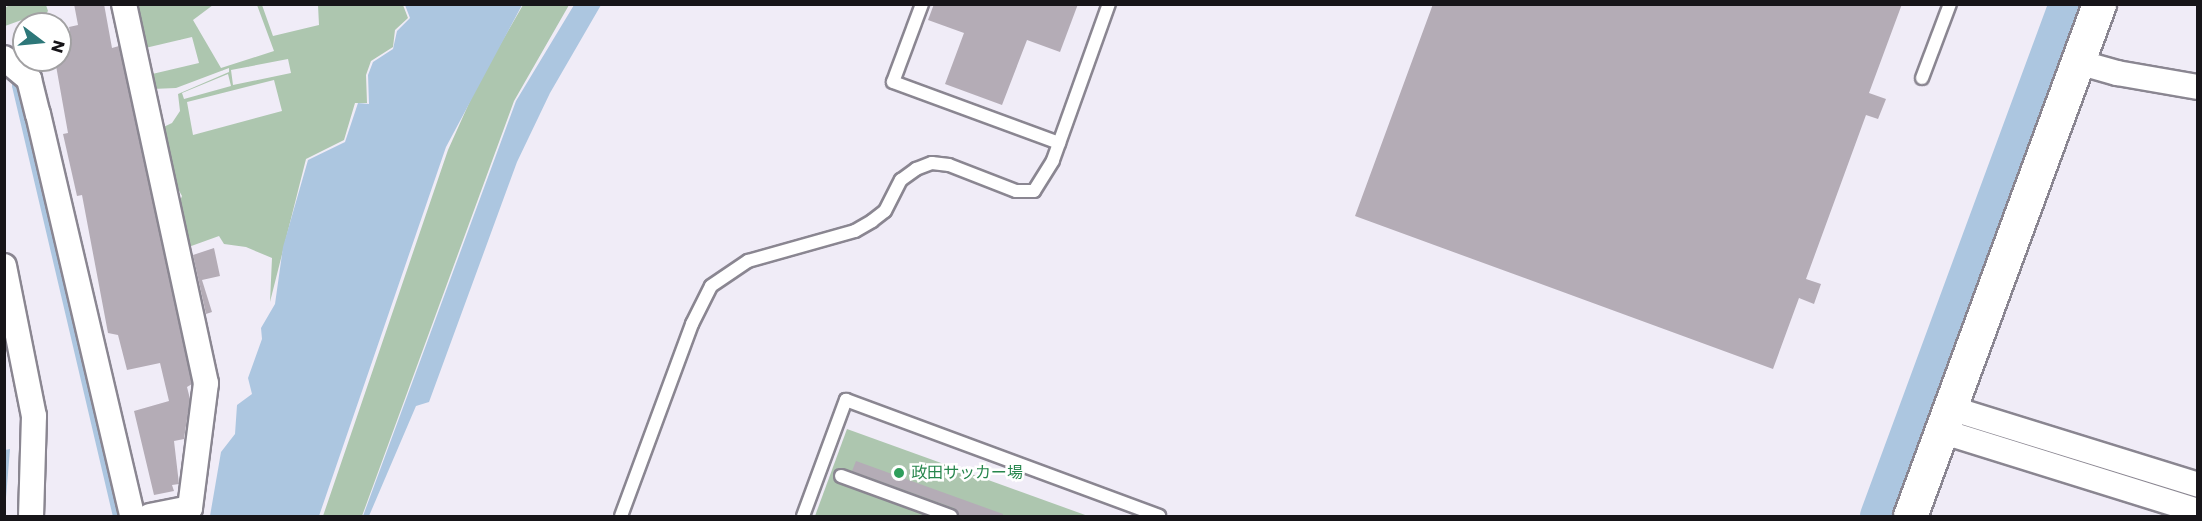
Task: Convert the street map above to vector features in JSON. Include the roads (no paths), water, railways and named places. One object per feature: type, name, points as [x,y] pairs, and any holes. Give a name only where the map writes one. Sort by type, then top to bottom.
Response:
[{"type":"street","points":[[124,4],[206,383],[190,508],[150,516]]},
{"type":"street","points":[[1910,516],[2099,4]]},
{"type":"street","points":[[4,58],[28,79],[38,114],[132,516]]},
{"type":"street","points":[[2078,62],[2198,87]]},
{"type":"street","points":[[4,267],[34,416],[31,516]]},
{"type":"street","points":[[1945,420],[2198,485]]},
{"type":"street","points":[[1945,420],[2198,511]]},
{"type":"lane","points":[[922,4],[893,82],[1059,143]]},
{"type":"lane","points":[[621,516],[700,303],[711,286],[728,271],[748,261],[855,231],[885,211],[901,180],[916,169],[932,163],[949,165],[1016,191],[1034,191],[1059,143],[1109,4]]},
{"type":"lane","points":[[1922,78],[1950,4]]},
{"type":"lane","points":[[803,516],[846,400],[1159,516]]},
{"type":"lane","points":[[841,476],[951,516]]},
{"type":"water","points":[[405,5],[522,5],[446,147],[319,516],[210,516],[221,452],[235,434],[237,405],[252,394],[248,378],[262,339],[261,328],[275,304],[283,247],[308,160],[345,142],[358,103],[369,104],[368,75],[373,62],[393,49],[397,31],[410,18]]},
{"type":"water","points":[[574,5],[601,5],[550,93],[517,162],[429,402],[416,406],[369,516],[363,516],[516,101]]},
{"type":"water","points":[[10,449],[5,510],[5,450]]},
{"type":"waterway","points":[[1879,516],[2068,4]]},
{"type":"waterway","points":[[17,80],[15,86],[116,516]]},
{"type":"waterway","points":[[1917,412],[1928,415]]},
{"type":"place","name":"政田サッカー場","points":[[899,473]]}]
